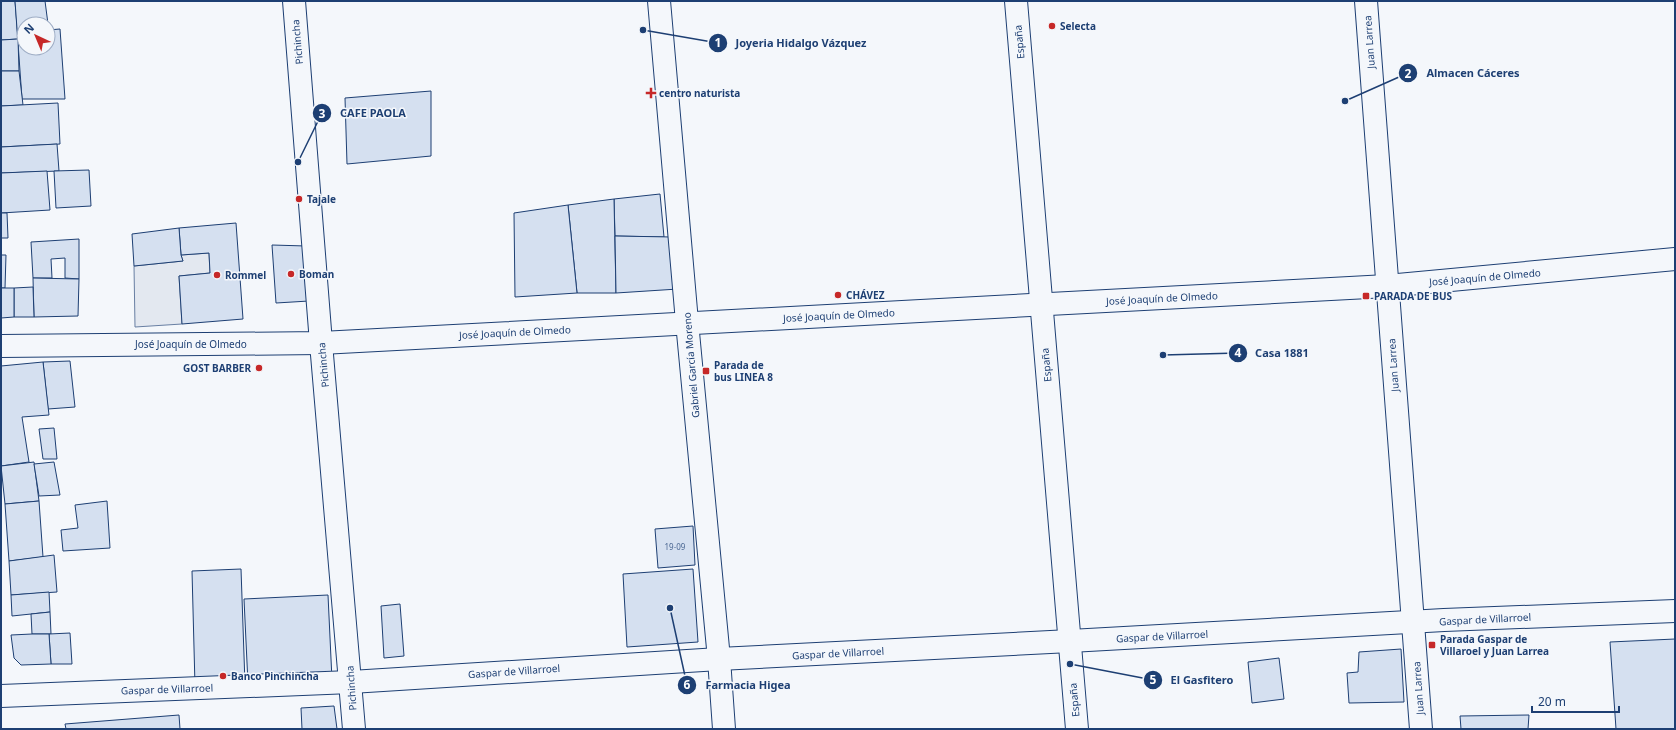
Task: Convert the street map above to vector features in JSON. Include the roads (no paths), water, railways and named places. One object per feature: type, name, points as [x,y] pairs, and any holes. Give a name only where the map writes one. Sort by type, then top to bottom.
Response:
[{"type":"street","name":"Pichincha","points":[[294,1],[354,729]]},
{"type":"street","name":"Gabriel García Moreno","points":[[659,1],[687,322],[719,659],[724,729]]},
{"type":"street","name":"España","points":[[1016,1],[1040,304],[1077,729]]},
{"type":"street","name":"Juan Larrea","points":[[1366,1],[1421,729]]},
{"type":"street","name":"José Joaquín de Olmedo","points":[[1,346],[321,343],[687,322],[1387,286],[1675,259]]},
{"type":"street","name":"Gaspar de Villarroel","points":[[1,696],[351,682],[719,659],[1444,620],[1675,611]]},
{"type":"place","name":"Selecta","points":[[1052,26]]},
{"type":"place","name":"Joyeria Hidalgo Vázquez","points":[[643,30]]},
{"type":"place","name":"centro naturista","points":[[651,93]]},
{"type":"place","name":"Almacen Cáceres","points":[[1345,101]]},
{"type":"place","name":"CAFE PAOLA","points":[[298,162]]},
{"type":"place","name":"Tajale","points":[[299,199]]},
{"type":"place","name":"Boman","points":[[291,274]]},
{"type":"place","name":"Rommel","points":[[217,275]]},
{"type":"place","name":"CHÁVEZ","points":[[838,295]]},
{"type":"place","name":"PARADA DE BUS","points":[[1366,296]]},
{"type":"place","name":"Casa 1881","points":[[1163,355]]},
{"type":"place","name":"GOST BARBER","points":[[259,368]]},
{"type":"place","name":"Parada de bus LINEA 8","points":[[706,371]]},
{"type":"place","name":"Farmacia Higea","points":[[670,608]]},
{"type":"place","name":"Parada Gaspar de Villaroel y Juan Larrea","points":[[1432,645]]},
{"type":"place","name":"El Gasfitero","points":[[1070,664]]},
{"type":"place","name":"Banco Pinchincha","points":[[223,676]]}]
